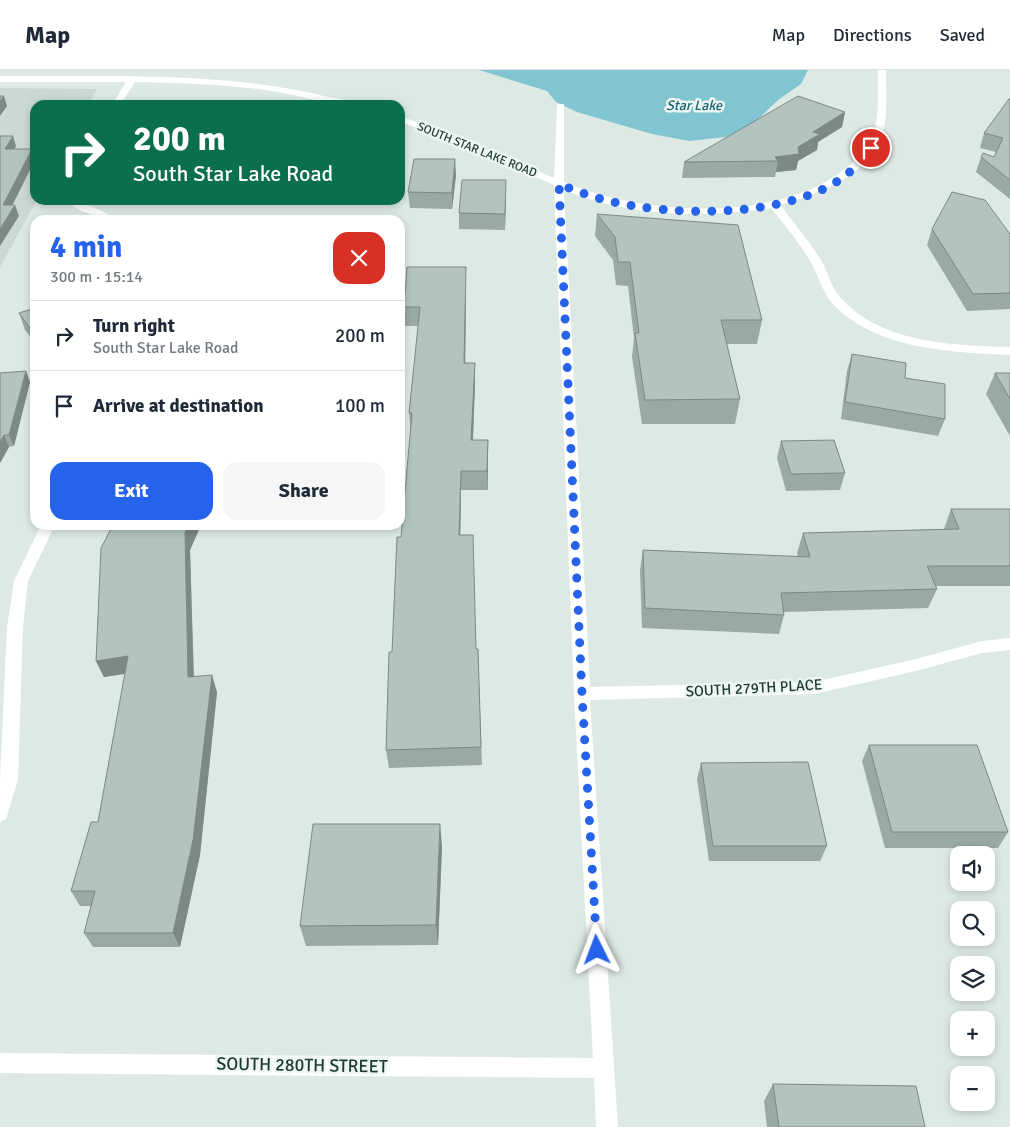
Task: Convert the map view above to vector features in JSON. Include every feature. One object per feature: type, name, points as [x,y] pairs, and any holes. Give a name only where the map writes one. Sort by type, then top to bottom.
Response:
[{"type":"street","points":[[22,79],[26,70]]},
{"type":"street","name":"SOUTH STAR LAKE ROAD","points":[[405,121],[559,184],[605,200],[650,208],[730,210],[774,205],[795,200],[845,176],[863,158],[878,134],[882,70]]},
{"type":"street","points":[[0,79],[200,82],[256,87],[329,100]]},
{"type":"street","points":[[119,100],[131,80]]},
{"type":"street","points":[[561,106],[559,184],[582,694],[607,1127]]},
{"type":"street","points":[[79,205],[104,214]]},
{"type":"street","points":[[774,205],[805,244],[816,262],[827,289],[837,302],[854,317],[871,327],[924,343],[966,349],[1010,351]]},
{"type":"street","points":[[0,814],[9,779],[15,627],[21,582],[46,530]]},
{"type":"street","name":"SOUTH 279TH PLACE","points":[[582,694],[814,688],[916,665],[982,647],[1010,644]]},
{"type":"street","name":"SOUTH 280TH STREET","points":[[0,1063],[603,1068]]},
{"type":"shaded area","points":[[0,88],[97,89],[91,100],[30,100],[30,205],[34,205],[0,267]]},
{"type":"water","name":"Star Lake","points":[[479,70],[808,70],[801,84],[778,100],[752,125],[726,137],[689,141],[652,134],[577,112],[556,102],[547,91]]},
{"type":"building","points":[[798,96],[845,112],[813,132],[820,134],[798,147],[799,154],[775,157],[778,161],[684,162]]},
{"type":"building","points":[[1009,99],[1010,180],[981,157],[983,153],[994,157],[1003,138],[984,133]]},
{"type":"building","points":[[0,136],[13,136],[5,149],[30,149],[30,153],[3,205],[15,205],[0,229]]},
{"type":"building","points":[[414,159],[455,159],[452,193],[408,192]]},
{"type":"building","points":[[462,180],[506,180],[505,214],[459,213]]},
{"type":"building","points":[[952,192],[985,200],[1010,234],[1010,293],[973,294],[932,229]]},
{"type":"building","points":[[597,214],[738,225],[762,320],[721,320],[740,399],[645,400],[635,333],[639,333],[630,262],[618,262],[615,237]]},
{"type":"building","points":[[407,267],[466,267],[464,363],[475,363],[471,440],[488,440],[487,471],[461,471],[459,535],[473,535],[481,747],[386,750],[389,652],[392,652],[397,537],[401,537],[402,530],[405,530],[405,492],[412,413],[409,413],[420,307],[405,307]]},
{"type":"building","points":[[30,310],[30,328],[19,313]]},
{"type":"building","points":[[852,354],[906,363],[905,378],[945,384],[945,419],[845,402]]},
{"type":"building","points":[[26,371],[9,435],[4,435],[0,442],[0,373]]},
{"type":"building","points":[[995,373],[1010,373],[1010,399]]},
{"type":"building","points":[[834,440],[845,473],[791,474],[781,441]]},
{"type":"building","points":[[951,509],[1010,509],[1010,566],[927,566],[937,589],[781,593],[784,615],[645,608],[643,550],[810,557],[803,533],[959,529]]},
{"type":"building","points":[[110,530],[186,530],[188,677],[212,675],[193,840],[173,933],[84,933],[95,891],[71,891],[91,822],[98,822],[128,656],[96,661],[101,548]]},
{"type":"building","points":[[869,745],[977,745],[1008,832],[892,832]]},
{"type":"building","points":[[808,762],[827,846],[713,846],[701,763]]},
{"type":"building","points":[[313,824],[440,824],[436,925],[300,926]]},
{"type":"building","points":[[773,1084],[916,1086],[925,1127],[779,1127]]},
{"type":"route","points":[[597,950],[582,694],[559,184],[580,193],[605,200],[650,208],[670,210],[751,208],[795,200],[834,182],[854,168],[871,148]]}]
